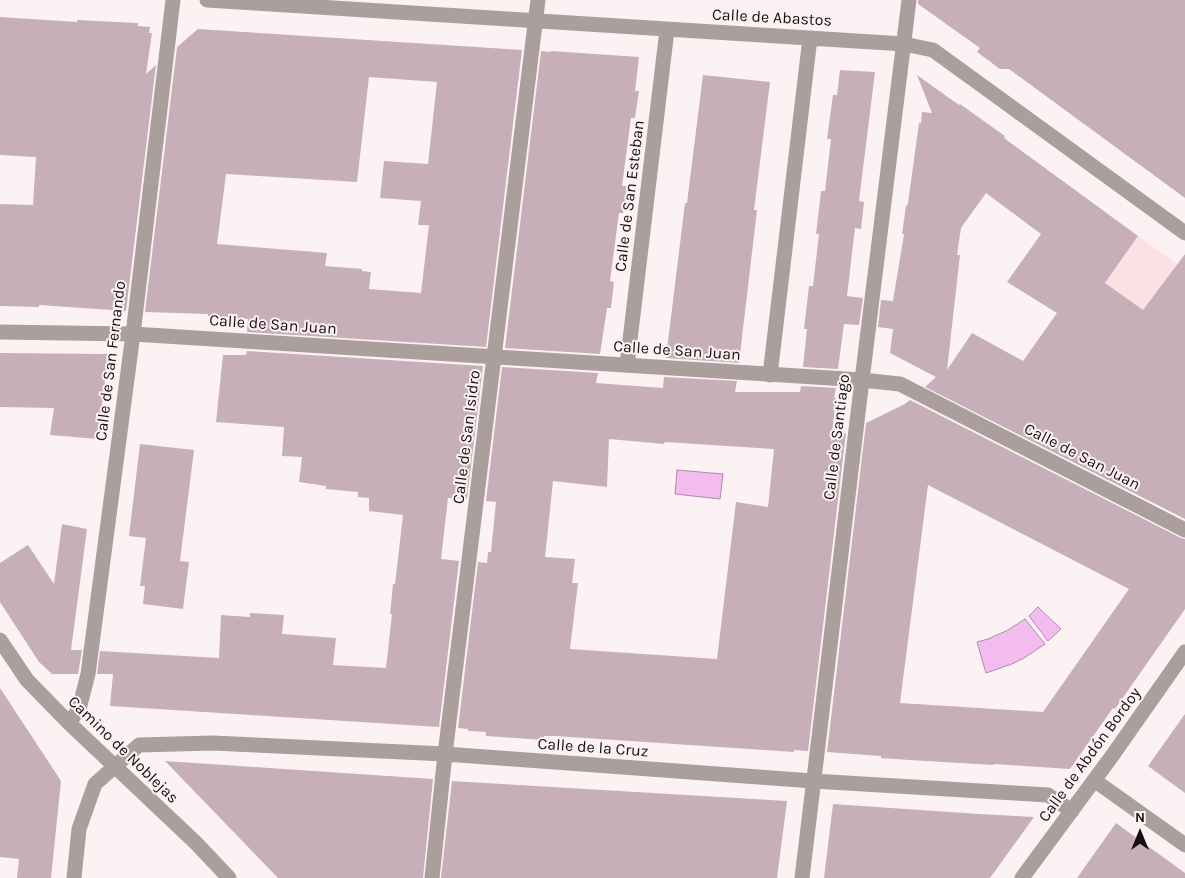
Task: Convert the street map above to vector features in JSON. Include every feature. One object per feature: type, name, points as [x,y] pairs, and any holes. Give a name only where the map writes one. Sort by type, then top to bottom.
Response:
[{"type":"street","name":"Calle de San Fernando","points":[[69,723],[79,709],[88,674],[133,334],[173,0]]},
{"type":"street","name":"Calle de Abastos","points":[[207,0],[904,44],[933,50],[1185,233]]},
{"type":"street","name":"Calle de San Isidro","points":[[432,878],[445,754],[538,0]]},
{"type":"street","name":"Calle de Santiago","points":[[802,878],[909,0]]},
{"type":"street","name":"Calle de San Esteban","points":[[627,366],[667,30]]},
{"type":"street","points":[[770,375],[810,38]]},
{"type":"street","name":"Calle de San Juan","points":[[0,332],[133,334],[494,356],[900,384],[1185,530]]},
{"type":"street","name":"Camino de Noblejas","points":[[0,640],[27,680],[69,723],[196,843],[228,878]]},
{"type":"street","name":"Calle de Abdón Bordoy","points":[[1022,878],[1185,652]]},
{"type":"street","name":"Calle de la Cruz","points":[[115,767],[139,745],[213,743],[445,754],[813,781],[1048,795],[1072,811]]},
{"type":"street","points":[[74,878],[79,829],[95,784],[115,767]]},
{"type":"street","points":[[1094,780],[1185,845]]},
{"type":"shaded area","points":[[1138,236],[1185,270],[1133,361],[1092,303]]},
{"type":"shaded area","points":[[677,470],[723,474],[720,499],[675,494]]},
{"type":"shaded area","points":[[1038,607],[1061,629],[1048,641],[1029,616]]},
{"type":"shaded area","points":[[1025,619],[1045,644],[1012,664],[986,673],[977,642],[1008,630]]},
{"type":"building","points":[[918,0],[1185,0],[1185,198],[1009,69],[1000,69],[977,52],[980,48],[918,4]]},
{"type":"building","points":[[0,17],[77,22],[77,20],[138,23],[138,26],[150,27],[149,33],[152,33],[146,74],[156,65],[126,311],[39,305],[39,307],[0,306],[0,204],[33,205],[36,157],[0,155]]},
{"type":"building","points":[[198,29],[522,50],[486,347],[247,332],[248,319],[208,316],[208,314],[145,312],[177,47]],"holes":[[[369,77],[437,82],[428,164],[384,161],[380,198],[421,201],[418,225],[429,225],[421,293],[369,289],[371,272],[362,271],[362,269],[325,266],[327,253],[217,244],[226,174],[357,182]]]},
{"type":"building","points":[[541,51],[639,57],[635,91],[639,91],[635,118],[631,118],[622,186],[627,186],[623,213],[619,213],[610,281],[614,282],[611,308],[607,308],[600,354],[505,348]]},
{"type":"building","points":[[840,70],[875,72],[859,201],[864,202],[861,229],[855,228],[847,296],[863,298],[859,325],[844,324],[838,369],[803,367],[807,329],[804,329],[809,286],[813,286],[819,234],[816,234],[821,191],[825,191],[831,139],[827,139],[833,95],[837,95]]},
{"type":"building","points":[[703,75],[770,82],[754,210],[757,210],[739,363],[666,358]]},
{"type":"building","points":[[917,75],[1005,136],[1004,138],[1138,236],[1105,283],[1143,310],[1185,254],[1185,519],[925,387],[936,377],[890,353],[893,329],[878,327],[881,300],[893,301],[919,123],[921,123],[922,112],[932,113]],"holes":[[[986,193],[1041,234],[1007,282],[1057,313],[1023,361],[972,333],[947,370],[960,255],[957,255],[961,228]]]},
{"type":"building","points":[[247,351],[483,366],[467,499],[448,498],[441,559],[459,561],[439,727],[110,706],[113,674],[97,674],[100,651],[219,658],[221,615],[250,617],[250,613],[284,615],[282,634],[336,638],[333,665],[386,668],[393,584],[395,584],[403,515],[369,511],[369,498],[358,497],[358,492],[326,489],[326,486],[299,482],[302,457],[282,456],[284,427],[216,422],[223,355],[246,355]]},
{"type":"building","points":[[0,353],[108,354],[98,439],[50,435],[54,408],[0,407]]},
{"type":"building","points":[[502,367],[598,373],[596,383],[663,388],[664,377],[737,381],[735,392],[800,392],[801,386],[836,388],[831,441],[846,433],[808,751],[794,750],[794,752],[555,736],[544,736],[544,740],[486,736],[486,732],[468,731],[468,729],[458,728],[478,562],[487,563],[488,552],[491,552],[496,502],[486,501]],"holes":[[[609,439],[664,444],[665,442],[774,449],[768,507],[736,502],[717,659],[570,649],[578,583],[572,583],[575,559],[545,557],[553,481],[607,487]]]},
{"type":"building","points":[[910,400],[1185,539],[1185,609],[1115,709],[1113,708],[1070,769],[909,760],[827,752],[866,423]],"holes":[[[928,485],[1129,589],[1043,712],[900,703]]]},
{"type":"building","points":[[140,444],[194,450],[180,561],[189,562],[183,609],[143,604],[145,586],[140,586],[146,538],[129,536]]},
{"type":"building","points":[[62,524],[87,529],[71,650],[82,650],[78,674],[52,674],[39,662],[0,602],[0,563],[28,545],[54,584]]},
{"type":"building","points":[[0,688],[61,781],[51,878],[17,878],[19,859],[0,857]]},
{"type":"building","points":[[1185,714],[1185,793],[1148,766]]},
{"type":"building","points":[[165,761],[433,779],[423,878],[278,878]]},
{"type":"building","points":[[452,781],[787,801],[777,878],[441,878]]},
{"type":"building","points":[[833,804],[1034,817],[990,878],[824,878]]},
{"type":"building","points":[[1116,823],[1185,873],[1185,878],[1077,878]]}]
